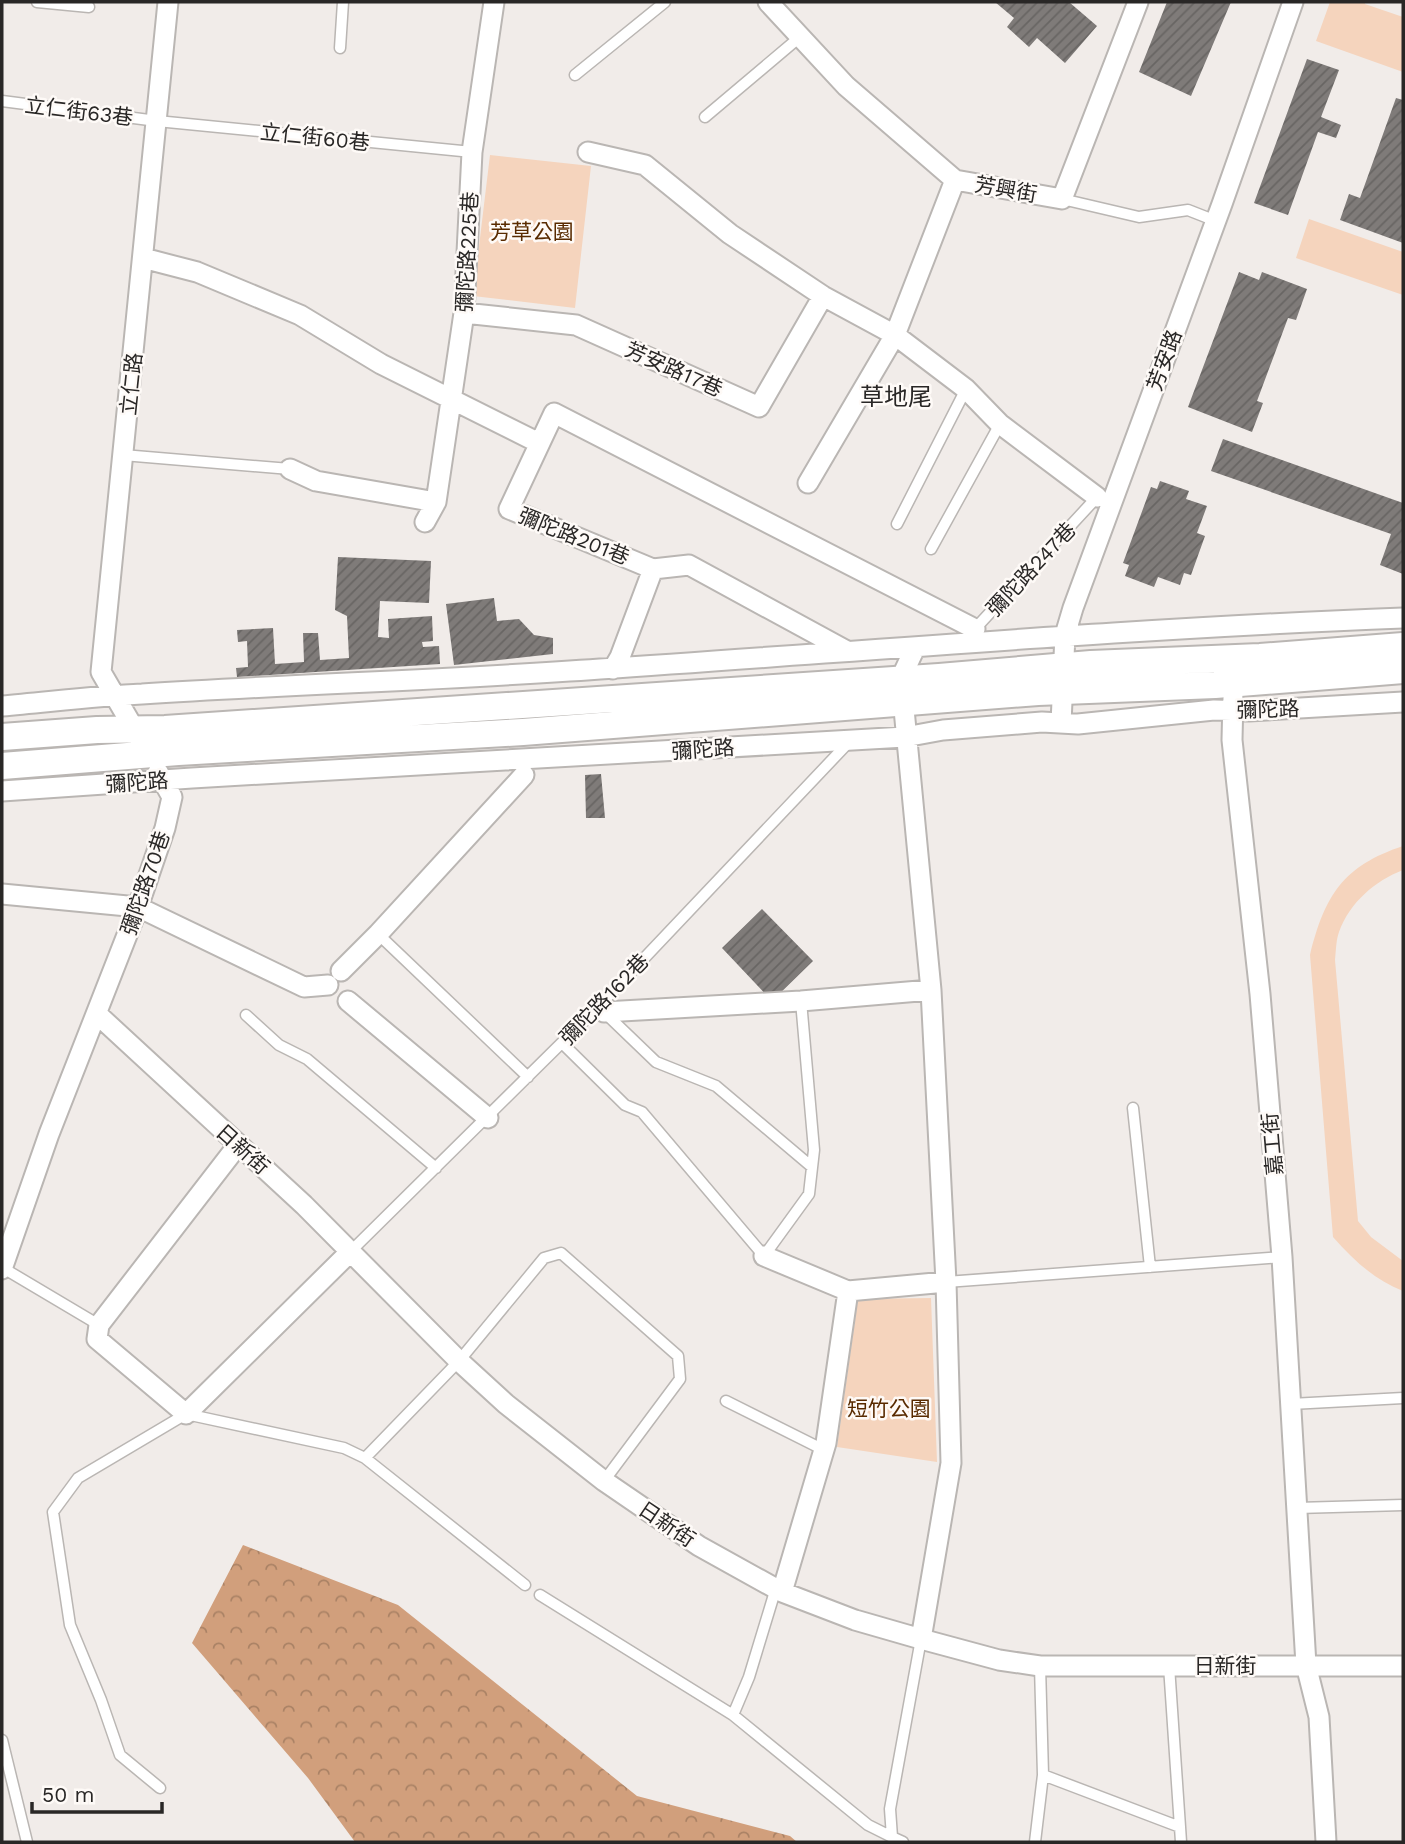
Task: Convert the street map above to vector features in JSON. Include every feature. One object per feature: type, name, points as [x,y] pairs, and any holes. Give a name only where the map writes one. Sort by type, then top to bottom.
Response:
[{"type":"street","name":"立仁路","points":[[148,755],[101,672],[168,2]]},
{"type":"street","name":"彌陀路225巷","points":[[425,522],[436,502],[464,313],[472,152],[494,2]]},
{"type":"street","name":"芳興街","points":[[768,2],[846,86],[955,180],[1062,199],[1138,2]]},
{"type":"street","name":"芳安路","points":[[1061,723],[1065,635],[1293,2]]},
{"type":"street","points":[[588,152],[645,165],[730,234],[822,296],[895,335],[966,389],[1000,424],[1097,497]]},
{"type":"street","points":[[808,483],[895,335],[955,180]]},
{"type":"street","points":[[143,258],[197,272],[300,315],[381,364],[539,443],[554,413],[975,628]]},
{"type":"street","name":"芳安路17巷","points":[[464,313],[576,325],[758,407],[822,296]]},
{"type":"street","name":"彌陀路201巷","points":[[539,443],[509,509],[653,569],[620,657],[613,668]]},
{"type":"street","points":[[290,469],[316,481],[436,502]]},
{"type":"street","points":[[653,569],[689,565],[848,651]]},
{"type":"street","name":"彌陀路","points":[[2,737],[136,730],[518,689],[613,668],[1065,635],[1403,618]]},
{"type":"street","name":"嘉工街","points":[[1243,624],[1232,710],[1232,740],[1260,994],[1282,1257],[1306,1665],[1320,1717],[1326,1842]]},
{"type":"street","name":"彌陀路","points":[[1236,670],[1403,646]]},
{"type":"street","points":[[915,648],[902,690],[930,990],[946,1282],[951,1462],[921,1639]]},
{"type":"street","name":"彌陀路","points":[[2,766],[523,732],[902,690],[1236,670],[1403,670]]},
{"type":"street","name":"彌陀路","points":[[2,706],[115,695],[518,689],[902,690]]},
{"type":"street","name":"彌陀路","points":[[2,791],[162,780],[523,768],[905,737],[943,730],[1042,722],[1078,724],[1232,710],[1403,702]]},
{"type":"street","name":"彌陀路70巷","points":[[2,1269],[49,1134],[138,907],[164,828],[172,797],[148,755]]},
{"type":"street","points":[[2,894],[138,907],[304,987],[334,978],[378,934],[523,768]]},
{"type":"street","points":[[600,1010],[801,1001],[930,990]]},
{"type":"street","points":[[348,1002],[488,1118]]},
{"type":"street","name":"日新街","points":[[97,1014],[304,1205],[459,1361],[506,1404],[604,1481],[698,1546],[779,1590],[855,1620],[999,1660],[1040,1666],[1403,1666]]},
{"type":"street","points":[[238,1145],[99,1325],[97,1339],[186,1414],[350,1252]]},
{"type":"street","points":[[764,1256],[848,1292],[946,1282]]},
{"type":"street","points":[[779,1590],[824,1450],[848,1292]]},
{"type":"lane","points":[[37,2],[89,7]]},
{"type":"lane","points":[[340,48],[343,2]]},
{"type":"lane","points":[[575,75],[665,2]]},
{"type":"lane","points":[[705,117],[801,36]]},
{"type":"lane","name":"立仁街63巷","points":[[2,101],[157,121]]},
{"type":"lane","name":"立仁街60巷","points":[[157,121],[472,152]]},
{"type":"lane","points":[[1062,199],[1139,217],[1188,210],[1216,220]]},
{"type":"lane","points":[[897,524],[966,389]]},
{"type":"lane","points":[[931,549],[1000,424]]},
{"type":"lane","points":[[123,455],[290,469]]},
{"type":"lane","name":"彌陀路247巷","points":[[937,646],[969,634],[1097,497],[1119,482]]},
{"type":"lane","points":[[523,732],[523,768]]},
{"type":"lane","name":"彌陀路162巷","points":[[350,1252],[562,1043],[600,1010],[851,740]]},
{"type":"lane","points":[[378,934],[528,1077]]},
{"type":"lane","points":[[562,1043],[625,1105],[642,1112],[764,1256],[809,1194],[814,1150],[801,1001]]},
{"type":"lane","points":[[600,1010],[656,1062],[716,1086],[812,1167]]},
{"type":"lane","points":[[246,1015],[279,1045],[307,1059],[436,1168]]},
{"type":"lane","points":[[1133,1108],[1150,1267]]},
{"type":"lane","points":[[365,1458],[459,1361],[544,1258],[561,1253],[678,1356],[680,1379],[604,1481]]},
{"type":"lane","points":[[946,1282],[1282,1257]]},
{"type":"lane","points":[[2,1269],[99,1325]]},
{"type":"lane","points":[[1291,1404],[1403,1398]]},
{"type":"lane","points":[[726,1401],[824,1450]]},
{"type":"lane","points":[[160,1788],[120,1755],[70,1625],[53,1512],[78,1478],[186,1414],[344,1448],[365,1458],[525,1585]]},
{"type":"lane","points":[[1297,1508],[1403,1505]]},
{"type":"lane","points":[[733,1715],[779,1590]]},
{"type":"lane","points":[[540,1595],[733,1715],[868,1825],[902,1842]]},
{"type":"lane","points":[[892,1837],[890,1809],[921,1639]]},
{"type":"lane","points":[[1169,1665],[1181,1842]]},
{"type":"lane","points":[[1035,1842],[1043,1775],[1040,1666]]},
{"type":"lane","points":[[2,1740],[27,1842]]},
{"type":"lane","points":[[1043,1775],[1180,1827]]},
{"type":"green space","points":[[1330,2],[1365,2],[1403,17],[1403,72],[1316,41]]},
{"type":"green space","name":"芳草公園","points":[[490,155],[591,166],[575,308],[473,296]]},
{"type":"green space","points":[[1309,219],[1403,252],[1403,295],[1296,258]]},
{"type":"green space","points":[[1403,846],[1403,870],[1373,887],[1350,911],[1338,935],[1335,960],[1358,1221],[1371,1237],[1403,1261],[1403,1291],[1365,1268],[1333,1237],[1310,955],[1322,915],[1330,899],[1351,873],[1382,854]]},
{"type":"green space","name":"短竹公園","points":[[931,1298],[937,1462],[837,1447],[858,1299]]},
{"type":"green space","points":[[243,1545],[398,1605],[637,1796],[790,1836],[797,1842],[355,1842],[308,1778],[192,1643]]},
{"type":"building","points":[[995,2],[1069,2],[1097,26],[1065,63],[1037,38],[1029,47],[1007,27],[1014,18]]},
{"type":"building","points":[[1167,2],[1231,2],[1191,96],[1139,72]]},
{"type":"building","points":[[1307,59],[1339,70],[1321,117],[1341,125],[1336,138],[1318,132],[1288,215],[1254,203]]},
{"type":"building","points":[[1396,98],[1403,100],[1403,243],[1340,220],[1349,194],[1360,198]]},
{"type":"building","points":[[1239,272],[1259,280],[1262,272],[1307,289],[1296,320],[1288,318],[1257,401],[1263,403],[1252,432],[1188,407]]},
{"type":"building","points":[[1223,439],[1403,503],[1403,574],[1380,565],[1391,534],[1211,471]]},
{"type":"building","points":[[1160,481],[1189,491],[1186,499],[1207,506],[1197,533],[1205,536],[1191,575],[1184,573],[1180,585],[1158,577],[1154,587],[1125,576],[1129,565],[1123,563],[1151,487],[1157,489]]},
{"type":"building","points":[[338,557],[431,561],[429,603],[380,601],[378,637],[389,638],[388,619],[432,616],[433,641],[422,642],[423,647],[439,646],[440,664],[237,677],[236,668],[248,667],[247,641],[238,642],[237,630],[273,628],[275,664],[304,662],[303,633],[318,633],[320,660],[349,658],[347,616],[335,610]]},
{"type":"building","points":[[494,598],[497,621],[519,619],[534,635],[553,638],[553,654],[454,665],[446,604]]},
{"type":"building","points":[[601,774],[605,818],[586,818],[585,775]]},
{"type":"building","points":[[762,909],[813,961],[772,1001],[722,948]]},
{"type":"district","name":"草地尾","points":[[896,397]]}]
